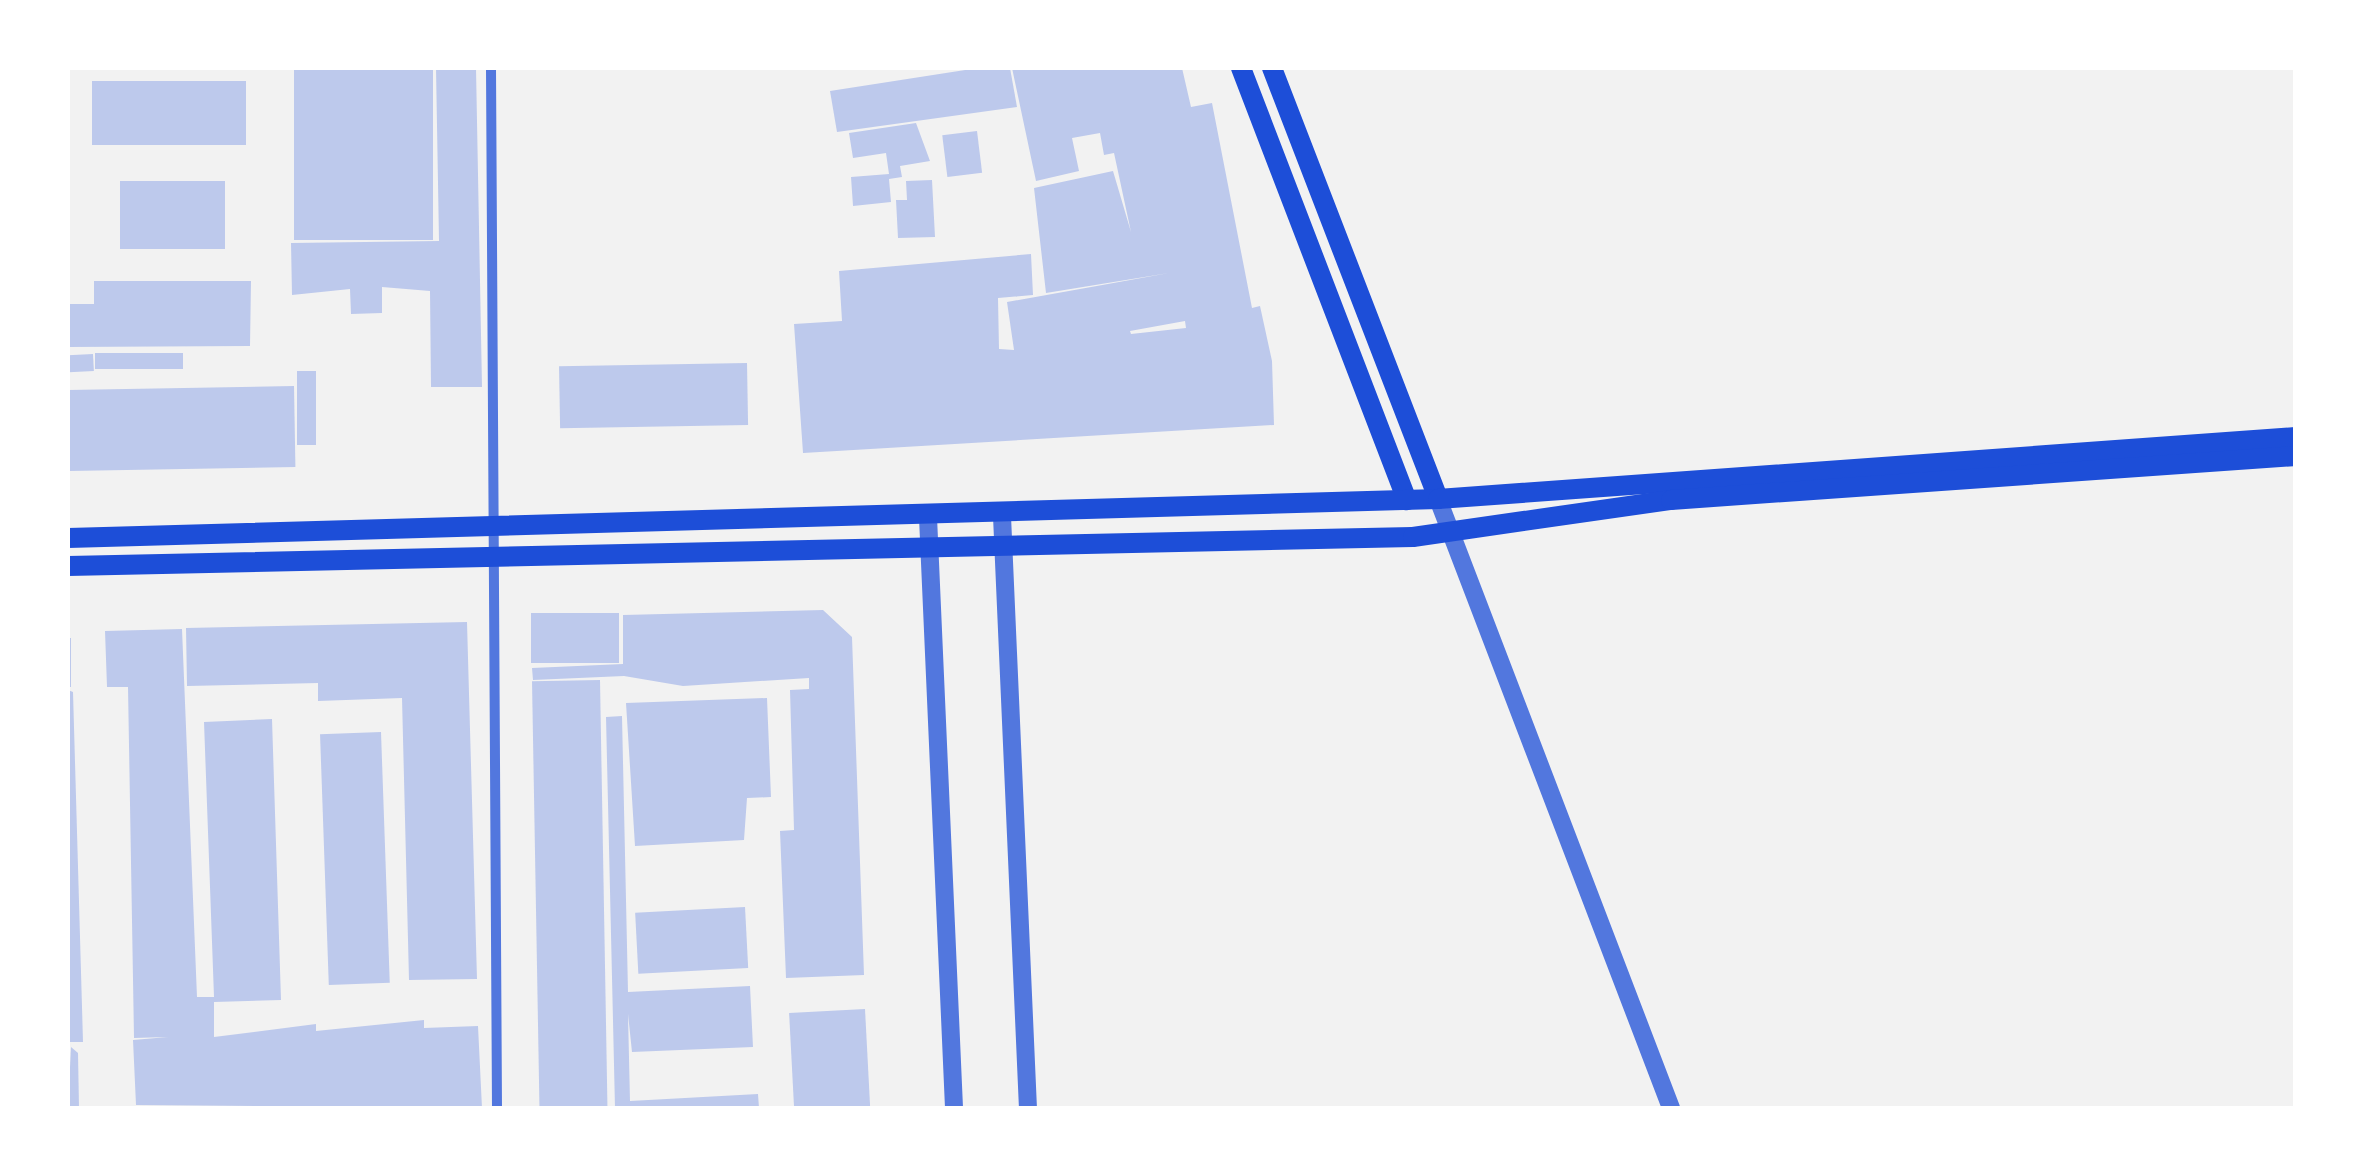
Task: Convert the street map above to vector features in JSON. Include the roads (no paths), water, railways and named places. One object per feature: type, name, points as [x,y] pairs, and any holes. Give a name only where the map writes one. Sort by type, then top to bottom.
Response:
[{"type":"main road","points":[[1241,68],[1408,500]]},
{"type":"main road","points":[[1272,68],[1438,499]]},
{"type":"main road","points":[[68,538],[493,532],[1438,499],[2296,437]]},
{"type":"main road","points":[[68,566],[494,560],[1448,532],[1671,500],[2296,456]]},
{"type":"street","points":[[491,68],[497,1108]]},
{"type":"street","points":[[1438,499],[1671,1108]]},
{"type":"street","points":[[1002,516],[1028,1108]]},
{"type":"street","points":[[928,517],[954,1108]]}]
